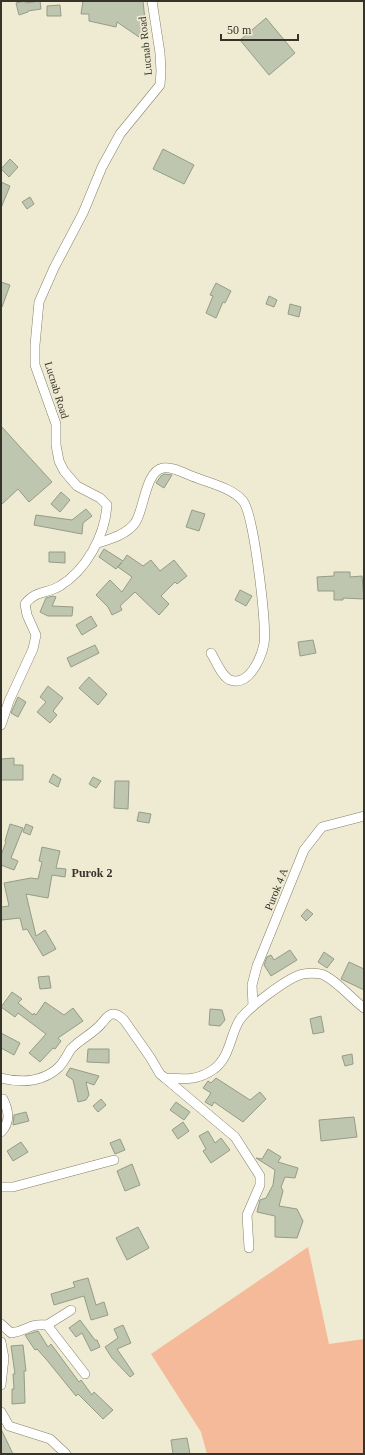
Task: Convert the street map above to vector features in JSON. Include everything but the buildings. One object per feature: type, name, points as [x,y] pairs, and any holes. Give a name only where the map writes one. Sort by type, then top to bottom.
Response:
[{"type":"street","name":"Lucnab Road","points":[[1,725],[9,701],[33,649],[36,634],[27,615],[25,604],[31,597],[58,587],[70,578],[98,543],[106,518],[107,505],[100,498],[78,486],[64,471],[59,461],[56,445],[56,424],[35,365],[36,338],[40,302],[54,268],[83,213],[102,167],[120,134],[160,85],[160,59],[152,1]]},
{"type":"street","points":[[98,543],[120,535],[134,524],[139,517],[146,489],[157,471],[162,468],[170,468],[215,485],[234,493],[244,502],[251,519],[265,624],[264,644],[252,672],[244,679],[236,681],[230,680],[225,676],[211,654]]},
{"type":"street","name":"Purok 4 A","points":[[253,1006],[252,985],[257,966],[304,850],[322,827],[364,816]]},
{"type":"street","points":[[165,1078],[194,1079],[215,1068],[227,1054],[235,1029],[240,1019],[253,1006],[290,979],[302,974],[321,974],[364,1008]]},
{"type":"street","points":[[1,1078],[15,1082],[26,1082],[54,1071],[60,1067],[75,1046],[100,1026],[108,1016],[113,1014],[120,1016],[165,1078],[235,1137],[260,1176],[260,1185],[246,1215],[249,1248]]},
{"type":"street","points":[[1,1099],[3,1099],[8,1112],[6,1127],[1,1132]]},
{"type":"street","points":[[1,1187],[13,1186],[114,1160]]},
{"type":"street","points":[[1,1324],[11,1333],[18,1332],[29,1325],[47,1325],[71,1310]]},
{"type":"street","points":[[47,1325],[85,1374]]},
{"type":"street","points":[[1,1342],[4,1358],[1,1386]]},
{"type":"street","points":[[1,1412],[9,1426],[50,1439],[66,1454]]},
{"type":"shaded area","points":[[308,1247],[329,1344],[364,1339],[364,1454],[207,1454],[201,1432],[151,1354]]},
{"type":"district","name":"Purok 2","points":[[92,873]]}]
